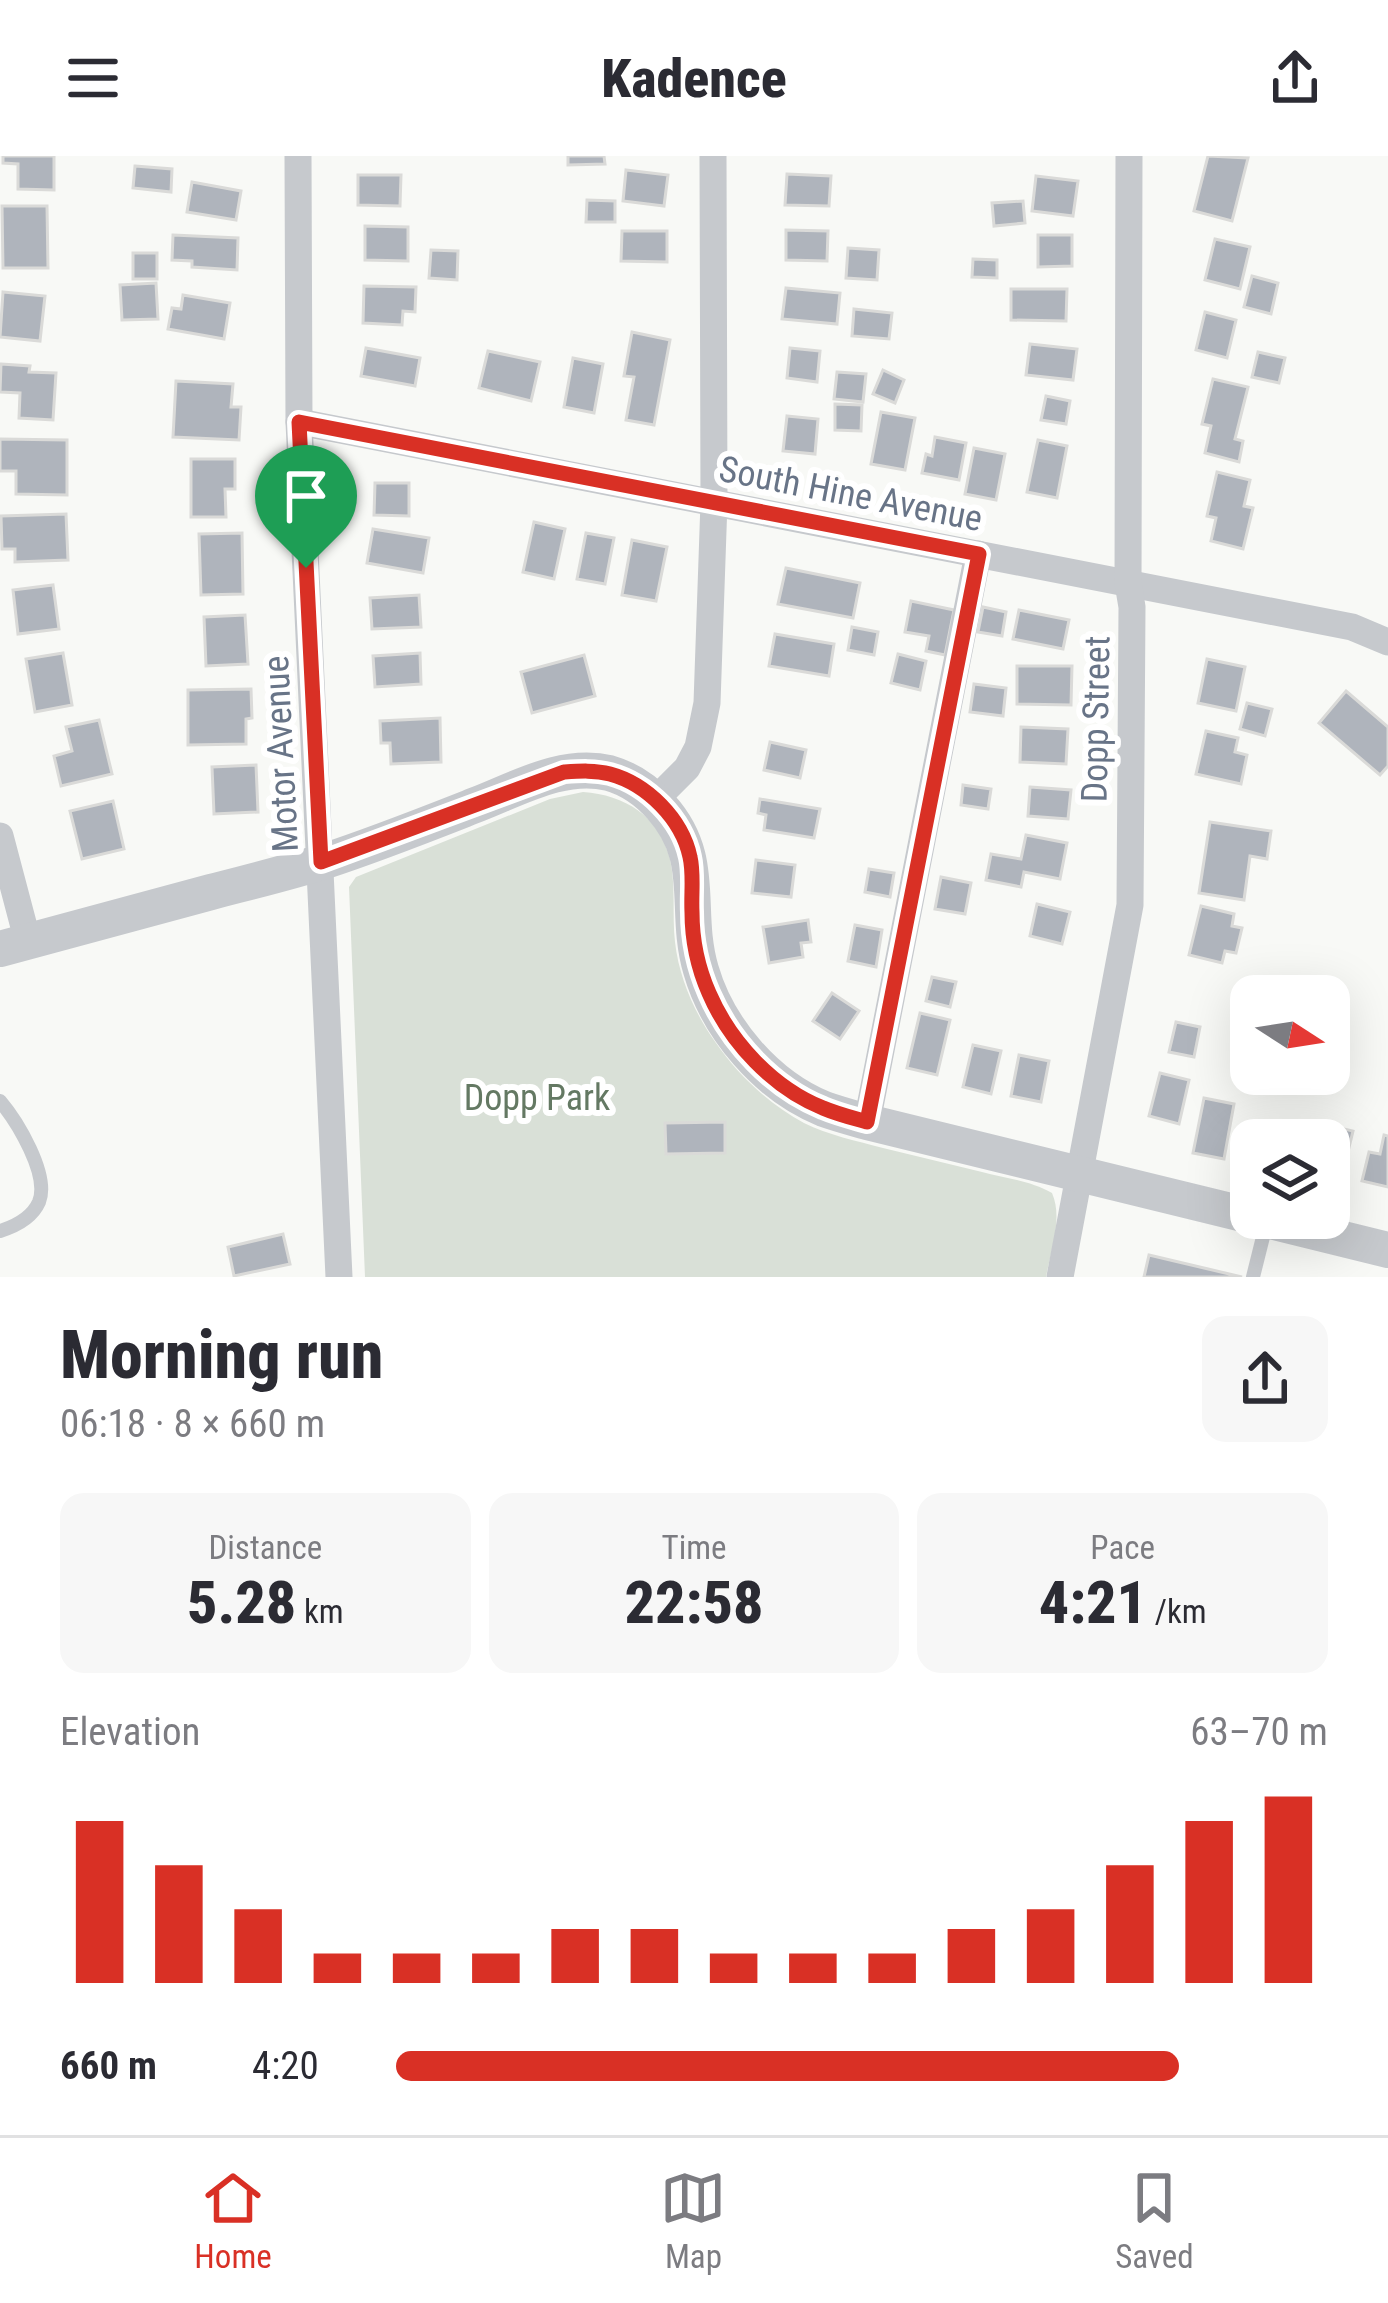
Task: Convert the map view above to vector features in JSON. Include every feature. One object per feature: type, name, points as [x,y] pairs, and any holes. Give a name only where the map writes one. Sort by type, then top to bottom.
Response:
[{"type":"street","name":"Motor Avenue","points":[[298,156],[299,422],[338,1277]]},
{"type":"street","points":[[655,800],[687,768],[698,747],[707,703],[714,502],[713,156]]},
{"type":"street","name":"Dopp Street","points":[[1060,1277],[1130,905],[1129,156]]},
{"type":"street","name":"South Hine Avenue","points":[[299,422],[1352,628],[1388,642]]},
{"type":"street","points":[[867,1122],[979,554]]},
{"type":"street","points":[[0,836],[14,945],[321,862],[564,772],[609,773],[632,782],[677,824],[690,855],[692,917],[701,971],[717,1010],[759,1065],[787,1088],[821,1108],[867,1122],[1230,1211]]},
{"type":"street","points":[[1344,1239],[1388,1250]]},
{"type":"lane","points":[[0,1102],[18,1124],[41,1191],[38,1203],[21,1223],[0,1231]]},
{"type":"lane","points":[[1253,1277],[1257,1239]]},
{"type":"green space","name":"Dopp Park","points":[[583,792],[626,803],[658,831],[672,869],[675,942],[684,982],[708,1032],[745,1078],[779,1107],[823,1131],[1052,1193],[1056,1223],[1046,1277],[365,1277],[349,887],[356,877],[550,799]]},
{"type":"building","points":[[3,156],[54,156],[54,190],[18,189],[18,164],[3,163]]},
{"type":"building","points":[[568,156],[604,156],[605,164],[568,165]]},
{"type":"building","points":[[1208,156],[1248,158],[1232,221],[1194,211]]},
{"type":"building","points":[[135,166],[172,169],[171,192],[133,188]]},
{"type":"building","points":[[626,170],[668,175],[664,206],[623,201]]},
{"type":"building","points":[[787,174],[831,176],[829,206],[785,205]]},
{"type":"building","points":[[358,175],[401,175],[400,206],[358,205]]},
{"type":"building","points":[[1036,176],[1078,181],[1073,216],[1032,211]]},
{"type":"building","points":[[192,182],[241,191],[236,220],[187,212]]},
{"type":"building","points":[[587,200],[615,201],[615,222],[586,222]]},
{"type":"building","points":[[1023,201],[1025,223],[994,226],[992,203]]},
{"type":"building","points":[[2,206],[47,206],[48,268],[3,268]]},
{"type":"building","points":[[365,226],[408,227],[408,261],[365,260]]},
{"type":"building","points":[[786,230],[828,231],[827,261],[786,260]]},
{"type":"building","points":[[622,231],[667,231],[667,262],[621,261]]},
{"type":"building","points":[[173,235],[238,238],[237,270],[192,267],[192,261],[172,260]]},
{"type":"building","points":[[1038,235],[1072,235],[1072,266],[1038,267]]},
{"type":"building","points":[[1215,239],[1250,247],[1240,289],[1205,280]]},
{"type":"building","points":[[848,248],[879,250],[877,280],[846,278]]},
{"type":"building","points":[[431,250],[458,251],[457,280],[429,278]]},
{"type":"building","points":[[133,253],[157,253],[157,279],[133,279]]},
{"type":"building","points":[[973,259],[997,260],[997,278],[972,277]]},
{"type":"building","points":[[1252,276],[1278,283],[1271,314],[1244,307]]},
{"type":"building","points":[[156,283],[158,319],[122,320],[120,285]]},
{"type":"building","points":[[364,286],[416,287],[415,312],[403,311],[402,325],[363,323]]},
{"type":"building","points":[[786,288],[840,293],[837,324],[782,319]]},
{"type":"building","points":[[1011,289],[1067,289],[1066,321],[1011,320]]},
{"type":"building","points":[[3,292],[45,296],[40,341],[0,337]]},
{"type":"building","points":[[183,295],[230,303],[224,339],[168,329],[172,308],[181,309]]},
{"type":"building","points":[[854,309],[892,313],[889,339],[852,336]]},
{"type":"building","points":[[1205,312],[1236,320],[1227,358],[1196,350]]},
{"type":"building","points":[[632,332],[670,340],[654,425],[626,420],[634,377],[624,376]]},
{"type":"building","points":[[1030,344],[1077,349],[1073,380],[1026,375]]},
{"type":"building","points":[[366,348],[420,358],[415,386],[361,376]]},
{"type":"building","points":[[790,348],[820,351],[817,382],[787,378]]},
{"type":"building","points":[[488,351],[540,362],[531,401],[479,388]]},
{"type":"building","points":[[1258,352],[1285,358],[1279,383],[1252,377]]},
{"type":"building","points":[[573,358],[603,364],[594,413],[564,407]]},
{"type":"building","points":[[1,364],[56,373],[53,420],[19,418],[20,393],[0,392]]},
{"type":"building","points":[[883,370],[904,380],[895,403],[873,394]]},
{"type":"building","points":[[837,372],[866,374],[863,402],[834,399]]},
{"type":"building","points":[[1213,379],[1248,387],[1235,439],[1243,441],[1239,462],[1205,453],[1211,426],[1202,424]]},
{"type":"building","points":[[176,381],[233,384],[231,407],[241,407],[239,440],[173,437]]},
{"type":"building","points":[[1046,396],[1070,401],[1066,424],[1041,420]]},
{"type":"building","points":[[835,404],[862,405],[861,431],[835,430]]},
{"type":"building","points":[[881,412],[915,418],[905,470],[871,464]]},
{"type":"building","points":[[787,416],[818,419],[815,454],[783,451]]},
{"type":"building","points":[[935,437],[966,443],[959,480],[922,473],[926,454],[932,456]]},
{"type":"building","points":[[0,439],[67,440],[67,495],[16,494],[16,471],[0,471]]},
{"type":"building","points":[[1038,440],[1067,446],[1057,498],[1027,492]]},
{"type":"building","points":[[974,448],[1005,454],[996,500],[965,494]]},
{"type":"building","points":[[191,459],[235,459],[235,489],[225,489],[226,517],[191,517]]},
{"type":"building","points":[[1217,472],[1250,480],[1244,506],[1253,508],[1243,549],[1211,541],[1216,518],[1207,516]]},
{"type":"building","points":[[375,483],[409,483],[409,516],[374,515]]},
{"type":"building","points":[[66,514],[68,560],[15,562],[15,549],[2,549],[1,516]]},
{"type":"building","points":[[534,522],[565,529],[554,579],[523,572]]},
{"type":"building","points":[[373,529],[429,538],[423,573],[367,563]]},
{"type":"building","points":[[242,533],[243,594],[201,595],[199,534]]},
{"type":"building","points":[[586,533],[614,538],[605,584],[577,579]]},
{"type":"building","points":[[632,540],[667,547],[656,601],[622,595]]},
{"type":"building","points":[[786,568],[860,583],[853,618],[778,604]]},
{"type":"building","points":[[53,585],[59,629],[18,634],[13,590]]},
{"type":"building","points":[[419,595],[421,627],[372,629],[370,598]]},
{"type":"building","points":[[911,601],[954,610],[945,655],[926,651],[929,636],[905,632]]},
{"type":"building","points":[[983,607],[1006,612],[1002,636],[978,632]]},
{"type":"building","points":[[1019,610],[1069,620],[1063,649],[1013,639]]},
{"type":"building","points":[[245,615],[248,664],[206,666],[204,617]]},
{"type":"building","points":[[852,627],[878,632],[874,655],[848,650]]},
{"type":"building","points":[[775,634],[834,644],[829,676],[769,666]]},
{"type":"building","points":[[63,653],[72,705],[35,712],[26,659]]},
{"type":"building","points":[[420,653],[421,684],[375,687],[373,656]]},
{"type":"building","points":[[898,654],[926,661],[920,690],[891,683]]},
{"type":"building","points":[[584,655],[595,696],[532,713],[521,672]]},
{"type":"building","points":[[1207,659],[1245,667],[1236,711],[1198,703]]},
{"type":"building","points":[[1017,666],[1072,666],[1071,705],[1017,704]]},
{"type":"building","points":[[974,684],[1006,688],[1003,716],[970,712]]},
{"type":"building","points":[[251,689],[252,718],[246,719],[246,744],[188,745],[188,690]]},
{"type":"building","points":[[1346,691],[1388,727],[1388,766],[1380,775],[1319,723]]},
{"type":"building","points":[[1247,703],[1272,709],[1265,736],[1240,729]]},
{"type":"building","points":[[440,718],[441,762],[391,764],[390,743],[381,743],[380,721]]},
{"type":"building","points":[[99,720],[112,774],[61,786],[54,756],[72,751],[66,727]]},
{"type":"building","points":[[1021,727],[1068,729],[1066,764],[1020,762]]},
{"type":"building","points":[[1206,731],[1238,738],[1235,752],[1247,755],[1241,784],[1196,774]]},
{"type":"building","points":[[770,742],[806,750],[800,778],[764,770]]},
{"type":"building","points":[[256,765],[258,812],[214,814],[212,767]]},
{"type":"building","points":[[963,785],[991,789],[988,809],[961,805]]},
{"type":"building","points":[[1030,787],[1071,790],[1068,819],[1028,816]]},
{"type":"building","points":[[760,799],[820,809],[814,838],[764,830],[766,815],[758,813]]},
{"type":"building","points":[[113,801],[124,849],[82,859],[70,811]]},
{"type":"building","points":[[1210,822],[1271,831],[1267,859],[1250,856],[1244,900],[1199,893]]},
{"type":"building","points":[[1026,835],[1067,843],[1060,879],[1024,872],[1021,887],[986,880],[991,854],[1021,859]]},
{"type":"building","points":[[756,860],[795,865],[791,897],[752,893]]},
{"type":"building","points":[[869,869],[894,873],[890,897],[865,892]]},
{"type":"building","points":[[941,877],[971,883],[965,914],[935,909]]},
{"type":"building","points":[[1037,904],[1070,912],[1062,944],[1030,936]]},
{"type":"building","points":[[1201,906],[1234,914],[1232,926],[1242,928],[1236,953],[1225,951],[1222,963],[1189,955]]},
{"type":"building","points":[[808,920],[811,942],[801,943],[803,957],[769,963],[763,927]]},
{"type":"building","points":[[855,925],[882,930],[876,967],[848,961]]},
{"type":"building","points":[[932,977],[956,982],[950,1007],[926,1001]]},
{"type":"building","points":[[832,993],[859,1011],[840,1039],[813,1021]]},
{"type":"building","points":[[920,1013],[950,1020],[937,1075],[907,1068]]},
{"type":"building","points":[[1176,1022],[1200,1027],[1194,1057],[1169,1052]]},
{"type":"building","points":[[973,1045],[1001,1051],[991,1094],[963,1087]]},
{"type":"building","points":[[1019,1055],[1049,1061],[1041,1102],[1011,1096]]},
{"type":"building","points":[[1160,1073],[1189,1080],[1179,1124],[1149,1116]]},
{"type":"building","points":[[1204,1098],[1234,1104],[1224,1159],[1193,1153]]},
{"type":"building","points":[[725,1122],[725,1153],[666,1154],[665,1123]]},
{"type":"building","points":[[1384,1135],[1388,1136],[1388,1187],[1362,1181],[1369,1152],[1380,1154]]},
{"type":"building","points":[[283,1234],[290,1264],[234,1276],[228,1247]]},
{"type":"building","points":[[1149,1255],[1242,1277],[1144,1277]]},
{"type":"route","points":[[299,422],[979,554],[867,1122],[821,1108],[787,1088],[730,1031],[701,971],[692,917],[690,855],[684,839],[677,824],[632,782],[609,773],[564,772],[321,862],[306,568],[299,422]]}]
